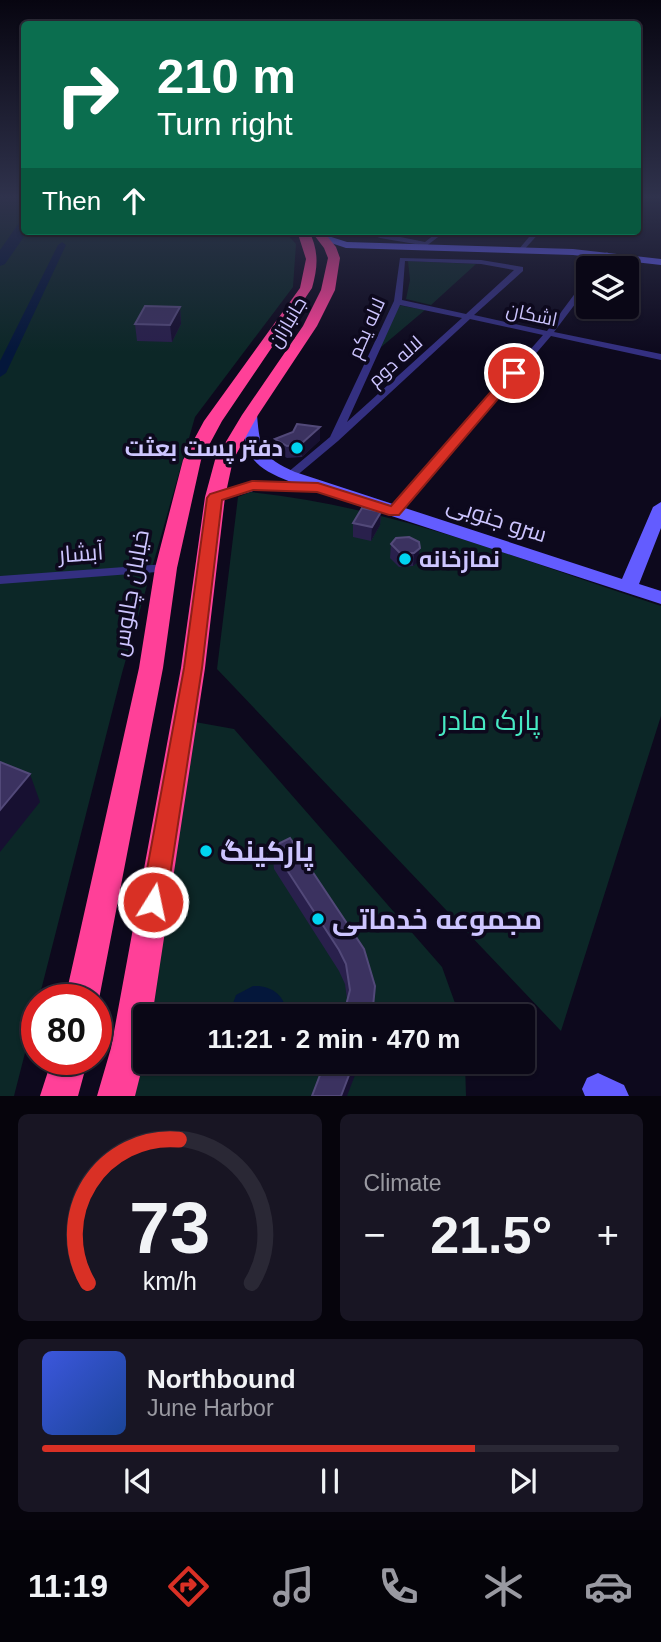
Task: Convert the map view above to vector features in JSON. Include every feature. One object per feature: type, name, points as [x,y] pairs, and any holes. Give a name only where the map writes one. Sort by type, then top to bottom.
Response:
[{"type":"highway","name":"خیابان چالوس","points":[[85,984],[151,668],[166,568],[192,460],[213,421],[306,288],[313,268],[313,249]]},
{"type":"highway","points":[[331,249],[334,258]]},
{"type":"highway","name":"جانبازان","points":[[250,415],[310,326],[328,290],[334,258]]},
{"type":"highway","points":[[282,324],[310,326]]},
{"type":"highway","points":[[116,1096],[129,1048],[193,668],[215,498],[225,460],[250,415]]},
{"type":"highway","points":[[59,1096],[65,1075]]},
{"type":"street","points":[[334,258],[353,249]]},
{"type":"street","points":[[358,249],[576,257]]},
{"type":"street","points":[[500,249],[576,257]]},
{"type":"street","name":"لاله یکم","points":[[334,439],[398,302],[402,259],[481,262],[520,269]]},
{"type":"street","points":[[639,262],[661,264]]},
{"type":"street","name":"لاله دوم","points":[[291,475],[470,317],[520,269]]},
{"type":"street","points":[[394,512],[549,333],[576,298]]},
{"type":"street","name":"اشکان","points":[[398,302],[661,356]]},
{"type":"street","points":[[250,415],[252,444],[258,458],[318,487]]},
{"type":"street","points":[[215,498],[252,486],[318,487]]},
{"type":"street","name":"سرو جنوبی","points":[[318,487],[661,598]]},
{"type":"street","points":[[628,587],[661,507]]},
{"type":"street","name":"آبشار","points":[[0,580],[166,568]]},
{"type":"green space","points":[[0,249],[296,249],[293,287],[195,417],[122,673],[43,984],[21,984],[21,1069],[14,1096],[0,1096]]},
{"type":"green space","points":[[408,261],[476,264],[431,305],[406,299],[410,280]]},
{"type":"green space","points":[[398,305],[425,310],[374,353]]},
{"type":"green space","name":"پارک مادر","points":[[250,492],[303,499],[406,523],[509,554],[661,606],[661,716],[561,1031],[217,669],[238,497]]},
{"type":"green space","points":[[195,722],[234,729],[442,967],[455,1004],[135,1004]]},
{"type":"green space","points":[[133,1016],[133,1074],[465,1074],[466,1096],[116,1096]]},
{"type":"water","points":[[253,986],[266,987],[277,993],[284,1004],[233,1004],[236,995]]},
{"type":"building","points":[[145,306],[180,307],[170,325],[135,324]]},
{"type":"building","points":[[297,424],[320,427],[301,444],[287,446],[275,439],[293,432]]},
{"type":"building","points":[[362,508],[381,512],[372,527],[353,523]]},
{"type":"building","points":[[409,537],[419,542],[420,548],[414,553],[400,553],[391,544],[396,538]]},
{"type":"building","points":[[0,762],[30,774],[0,810]]},
{"type":"building","points":[[290,838],[364,949],[375,986],[373,1004],[346,1004],[350,990],[346,964],[272,847]]},
{"type":"building","points":[[320,1074],[349,1074],[341,1096],[312,1096]]},
{"type":"waterway","points":[[0,261],[8,249]]},
{"type":"waterway","points":[[0,373],[60,249]]},
{"type":"place","name":"دفتر پست بعثت","points":[[297,448]]},
{"type":"place","name":"نمازخانه","points":[[405,559]]},
{"type":"place","name":"پارکینگ","points":[[206,851]]},
{"type":"place","name":"مجموعه خدماتی","points":[[318,919]]},
{"type":"route","points":[[153,902],[193,668],[215,498],[252,486],[318,487],[394,512],[514,373]]}]
